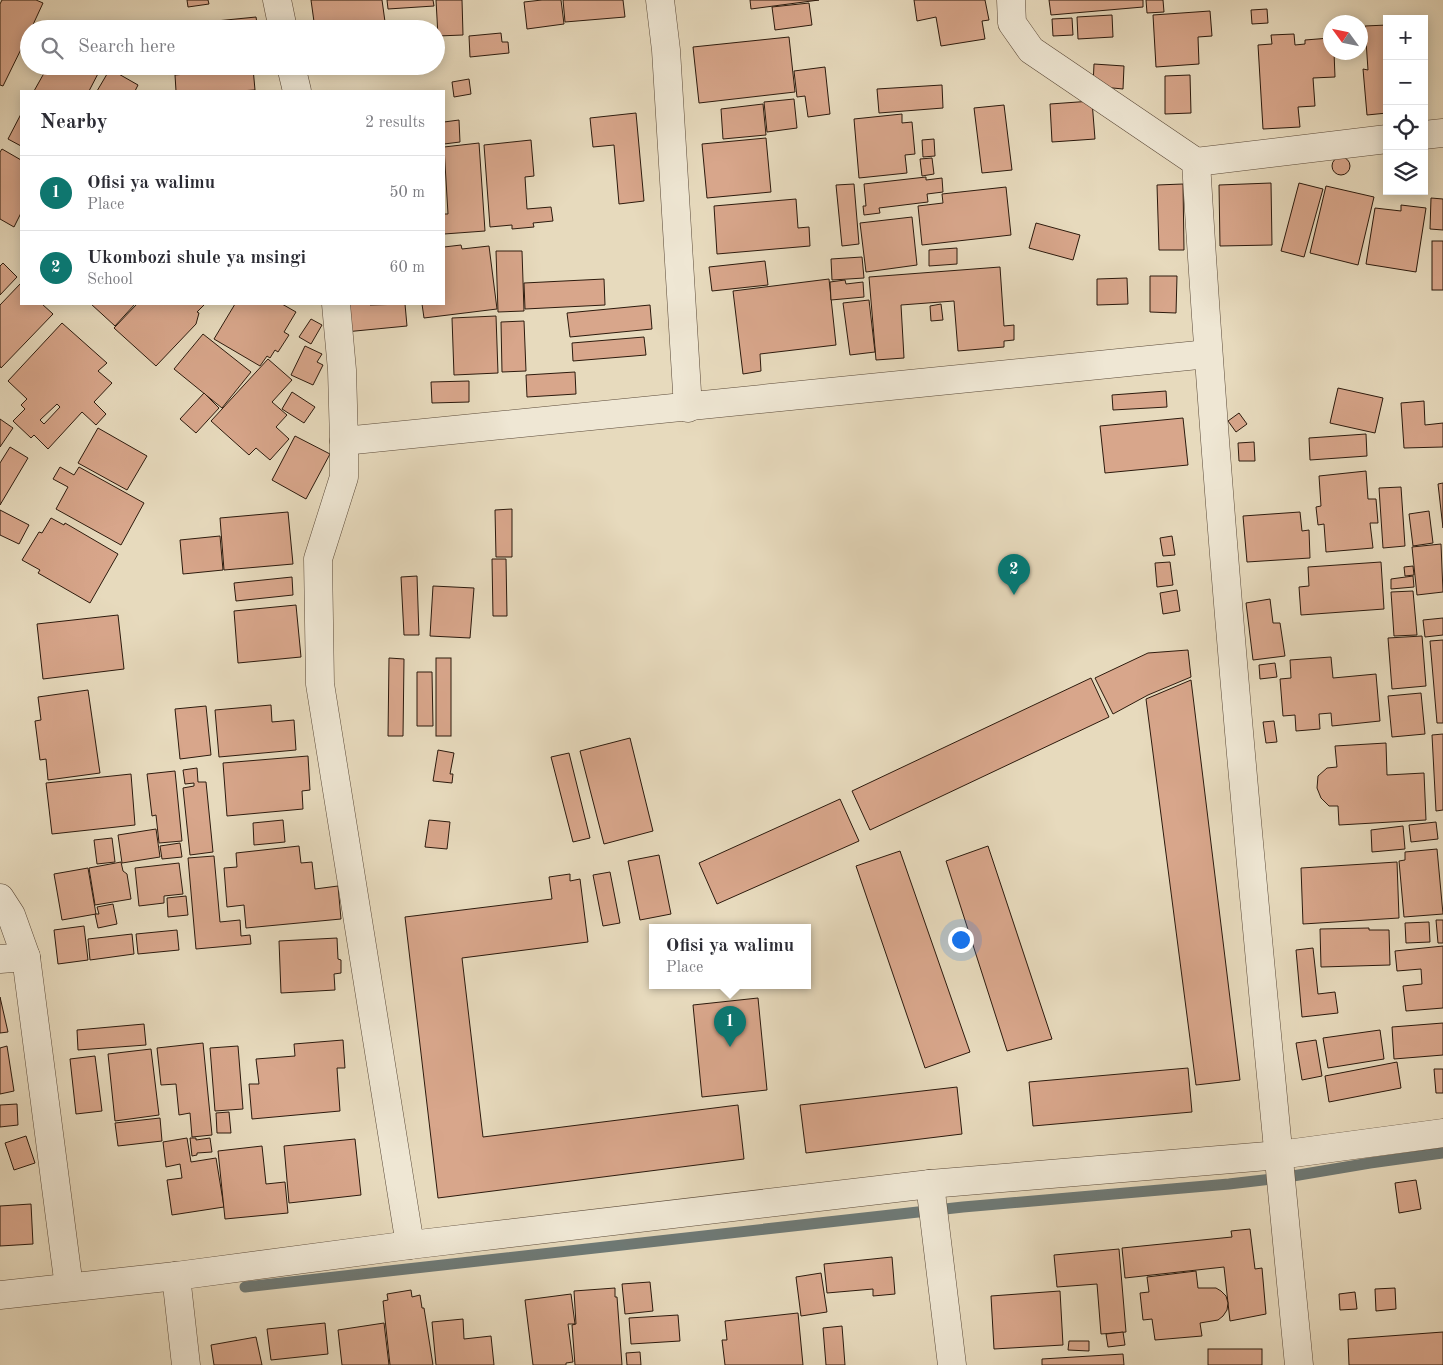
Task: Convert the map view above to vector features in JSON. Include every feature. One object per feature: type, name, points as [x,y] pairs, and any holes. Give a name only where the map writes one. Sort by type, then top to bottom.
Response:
[{"type":"street","points":[[277,0],[281,20]]},
{"type":"street","points":[[660,0],[666,50],[688,408]]},
{"type":"street","points":[[1011,0],[1012,23],[1031,50],[1196,162],[1383,139]]},
{"type":"street","points":[[293,75],[297,90]]},
{"type":"street","points":[[1428,135],[1443,133]]},
{"type":"street","points":[[1196,162],[1208,354],[1263,991],[1300,1365]]},
{"type":"street","points":[[336,305],[342,370],[344,477],[318,559],[320,684],[410,1245]]},
{"type":"street","points":[[344,441],[688,408],[1208,354]]},
{"type":"street","points":[[0,898],[11,915],[13,958],[69,1287]]},
{"type":"street","points":[[0,1295],[176,1276],[410,1245],[930,1184],[1279,1155],[1443,1133]]},
{"type":"street","points":[[930,1184],[952,1365]]},
{"type":"street","points":[[176,1276],[186,1365]]},
{"type":"building","points":[[2,0],[36,0],[43,3],[35,20],[20,20],[20,51],[3,86],[0,85],[0,4]]},
{"type":"building","points":[[187,0],[208,0],[209,4],[188,7]]},
{"type":"building","points":[[311,0],[382,0],[385,20],[314,20]]},
{"type":"building","points":[[387,0],[433,0],[434,6],[388,9]]},
{"type":"building","points":[[436,0],[462,0],[463,35],[445,36],[445,20],[437,20]]},
{"type":"building","points":[[561,0],[564,24],[527,29],[524,2]]},
{"type":"building","points":[[563,0],[623,0],[625,17],[565,22]]},
{"type":"building","points":[[750,0],[819,0],[751,9]]},
{"type":"building","points":[[914,0],[985,0],[989,20],[982,21],[985,39],[941,46],[936,17],[917,21]]},
{"type":"building","points":[[1049,0],[1143,0],[1143,7],[1051,15]]},
{"type":"building","points":[[1146,0],[1163,0],[1164,12],[1147,13]]},
{"type":"building","points":[[809,3],[812,25],[775,30],[772,7]]},
{"type":"building","points":[[1267,9],[1268,23],[1252,24],[1251,10]]},
{"type":"building","points":[[1210,11],[1212,36],[1198,37],[1199,64],[1156,67],[1153,15]]},
{"type":"building","points":[[1112,15],[1113,37],[1078,39],[1077,17]]},
{"type":"building","points":[[256,17],[256,20],[226,20]]},
{"type":"building","points":[[1072,18],[1073,35],[1053,36],[1052,19]]},
{"type":"building","points":[[1383,25],[1383,113],[1367,115],[1363,69],[1368,70],[1368,26]]},
{"type":"building","points":[[501,33],[502,42],[508,42],[509,53],[470,57],[469,36]]},
{"type":"building","points":[[1294,34],[1295,45],[1305,44],[1305,40],[1323,39],[1323,60],[1334,60],[1335,77],[1313,78],[1315,106],[1298,107],[1300,127],[1263,129],[1258,45],[1272,44],[1271,35]]},
{"type":"building","points":[[789,37],[795,92],[699,103],[693,47]]},
{"type":"building","points":[[1094,64],[1124,66],[1123,89],[1093,86]]},
{"type":"building","points":[[825,67],[830,114],[808,117],[805,96],[797,97],[794,71]]},
{"type":"building","points":[[43,75],[97,75],[90,90],[35,90]]},
{"type":"building","points":[[106,75],[120,75],[138,85],[136,90],[98,90]]},
{"type":"building","points":[[175,75],[254,75],[255,90],[176,90]]},
{"type":"building","points":[[1190,75],[1191,113],[1165,114],[1165,76]]},
{"type":"building","points":[[469,79],[471,94],[454,97],[452,82]]},
{"type":"building","points":[[942,85],[943,108],[879,113],[877,89]]},
{"type":"building","points":[[794,99],[797,128],[767,132],[764,102]]},
{"type":"building","points":[[1092,101],[1095,139],[1052,142],[1050,104]]},
{"type":"building","points":[[763,104],[766,135],[723,139],[721,109]]},
{"type":"building","points":[[1004,105],[1012,170],[982,173],[974,108]]},
{"type":"building","points":[[636,113],[644,201],[619,204],[614,145],[593,147],[590,118]]},
{"type":"building","points":[[902,114],[902,123],[912,122],[915,154],[905,155],[907,173],[859,178],[854,119]]},
{"type":"building","points":[[20,116],[20,145],[8,139]]},
{"type":"building","points":[[459,120],[460,142],[445,144],[445,122]]},
{"type":"building","points":[[766,138],[771,192],[707,198],[702,144]]},
{"type":"building","points":[[934,139],[935,156],[923,157],[922,140]]},
{"type":"building","points":[[531,140],[534,176],[525,177],[527,209],[551,207],[553,221],[533,223],[534,227],[512,229],[512,225],[490,227],[484,145]]},
{"type":"building","points":[[479,143],[485,231],[445,234],[445,214],[448,214],[445,147]]},
{"type":"building","points":[[2,149],[20,159],[20,215],[14,227],[0,219],[0,152]]},
{"type":"building","points":[[1341,157],[1347,160],[1350,166],[1347,172],[1341,175],[1335,172],[1332,166],[1335,160]]},
{"type":"building","points":[[932,158],[934,174],[922,176],[920,159]]},
{"type":"building","points":[[926,177],[926,180],[942,178],[943,192],[927,194],[928,202],[879,208],[880,213],[864,215],[863,206],[866,206],[864,184]]},
{"type":"building","points":[[1271,183],[1272,245],[1220,246],[1219,185]]},
{"type":"building","points":[[1299,183],[1323,189],[1304,257],[1281,251]]},
{"type":"building","points":[[854,184],[859,244],[842,246],[836,185]]},
{"type":"building","points":[[1183,184],[1184,250],[1159,250],[1157,185]]},
{"type":"building","points":[[1326,186],[1374,197],[1358,265],[1310,253]]},
{"type":"building","points":[[1006,187],[1011,235],[922,245],[918,206],[943,203],[942,194]]},
{"type":"building","points":[[1431,198],[1443,199],[1443,230],[1430,229]]},
{"type":"building","points":[[796,199],[798,228],[809,227],[810,246],[717,254],[714,206]]},
{"type":"building","points":[[1401,205],[1426,208],[1416,272],[1366,264],[1375,208],[1401,211]]},
{"type":"building","points":[[912,217],[917,265],[866,272],[860,223]]},
{"type":"building","points":[[1036,223],[1080,235],[1073,260],[1029,248]]},
{"type":"building","points":[[1432,241],[1443,241],[1443,290],[1432,290]]},
{"type":"building","points":[[461,245],[462,249],[489,246],[497,309],[424,318],[422,305],[445,305],[445,247]]},
{"type":"building","points":[[957,248],[957,264],[929,266],[929,250]]},
{"type":"building","points":[[496,251],[522,251],[524,311],[498,312]]},
{"type":"building","points":[[862,257],[864,278],[832,280],[831,259]]},
{"type":"building","points":[[765,261],[768,285],[712,291],[709,267]]},
{"type":"building","points":[[3,263],[17,277],[0,295],[0,266]]},
{"type":"building","points":[[1000,267],[1004,326],[1014,325],[1014,340],[1004,341],[1004,347],[958,351],[954,301],[901,305],[904,358],[876,360],[869,277]]},
{"type":"building","points":[[1150,276],[1177,276],[1176,313],[1150,312]]},
{"type":"building","points":[[1127,278],[1128,304],[1097,305],[1097,279]]},
{"type":"building","points":[[604,279],[605,305],[525,309],[524,283]]},
{"type":"building","points":[[829,279],[836,345],[760,354],[761,371],[743,374],[733,291]]},
{"type":"building","points":[[845,280],[846,284],[863,282],[864,297],[831,300],[830,282]]},
{"type":"building","points":[[20,284],[20,305],[43,305],[53,314],[1,368],[0,366],[0,305]]},
{"type":"building","points":[[869,300],[875,352],[850,355],[843,303]]},
{"type":"building","points":[[941,304],[943,320],[931,321],[930,306]]},
{"type":"building","points":[[92,305],[134,305],[115,326]]},
{"type":"building","points":[[136,305],[204,305],[197,312],[199,313],[196,324],[156,366],[114,328]]},
{"type":"building","points":[[234,305],[284,305],[296,312],[284,332],[289,335],[278,352],[275,350],[270,358],[267,356],[260,366],[214,339]]},
{"type":"building","points":[[342,305],[405,305],[407,326],[345,332]]},
{"type":"building","points":[[650,305],[652,329],[570,337],[567,313]]},
{"type":"building","points":[[496,316],[498,373],[454,375],[452,318]]},
{"type":"building","points":[[311,319],[322,325],[311,344],[299,337]]},
{"type":"building","points":[[524,321],[526,371],[502,372],[501,322]]},
{"type":"building","points":[[62,323],[107,363],[98,371],[112,383],[94,402],[106,414],[96,425],[82,412],[48,449],[34,435],[31,438],[13,421],[25,409],[21,405],[27,399],[8,381]],"holes":[[[57,404],[60,407],[44,424],[40,420]]]},
{"type":"building","points":[[203,334],[251,372],[222,408],[174,369]]},
{"type":"building","points":[[644,337],[646,355],[573,361],[572,343]]},
{"type":"building","points":[[305,346],[322,354],[317,362],[323,365],[313,385],[291,375]]},
{"type":"building","points":[[268,359],[292,380],[272,402],[287,415],[276,427],[289,439],[270,460],[256,448],[249,455],[211,421]]},
{"type":"building","points":[[575,372],[576,394],[527,397],[526,375]]},
{"type":"building","points":[[469,381],[469,402],[432,403],[431,382]]},
{"type":"building","points":[[1338,388],[1383,398],[1375,433],[1330,423]]},
{"type":"building","points":[[1166,391],[1167,407],[1113,410],[1112,395]]},
{"type":"building","points":[[292,392],[315,407],[304,423],[282,409]]},
{"type":"building","points":[[204,393],[219,408],[196,433],[180,419]]},
{"type":"building","points":[[1424,401],[1425,425],[1443,423],[1443,447],[1404,448],[1401,403]]},
{"type":"building","points":[[1239,413],[1247,424],[1236,432],[1228,421]]},
{"type":"building","points":[[1183,418],[1188,465],[1105,473],[1100,426]]},
{"type":"building","points":[[0,419],[13,428],[0,447]]},
{"type":"building","points":[[98,428],[147,456],[127,490],[78,463]]},
{"type":"building","points":[[1366,434],[1367,456],[1310,460],[1309,438]]},
{"type":"building","points":[[295,436],[330,454],[306,499],[272,480]]},
{"type":"building","points":[[1254,442],[1255,461],[1239,461],[1238,443]]},
{"type":"building","points":[[10,447],[28,458],[0,505],[0,463]]},
{"type":"building","points":[[60,467],[74,475],[79,467],[144,503],[121,545],[56,509],[68,487],[53,479]]},
{"type":"building","points":[[1366,471],[1368,499],[1376,499],[1378,523],[1370,523],[1373,548],[1326,552],[1324,524],[1318,525],[1316,507],[1321,506],[1319,476]]},
{"type":"building","points":[[1443,483],[1443,528],[1438,484]]},
{"type":"building","points":[[1401,487],[1405,546],[1383,548],[1379,488]]},
{"type":"building","points":[[512,509],[512,557],[496,557],[495,510]]},
{"type":"building","points":[[0,510],[29,525],[19,544],[0,535]]},
{"type":"building","points":[[1429,511],[1433,543],[1413,546],[1409,514]]},
{"type":"building","points":[[288,512],[293,564],[224,570],[220,518]]},
{"type":"building","points":[[1300,512],[1302,531],[1309,530],[1310,558],[1247,562],[1243,516]]},
{"type":"building","points":[[51,518],[64,525],[65,523],[118,554],[90,603],[38,573],[40,570],[22,560],[39,532],[42,533]]},
{"type":"building","points":[[220,536],[223,570],[183,574],[180,540]]},
{"type":"building","points":[[1172,536],[1175,555],[1163,556],[1160,538]]},
{"type":"building","points":[[1441,544],[1443,592],[1417,595],[1412,547]]},
{"type":"building","points":[[492,559],[506,559],[507,616],[493,616]]},
{"type":"building","points":[[1170,562],[1173,585],[1157,587],[1155,563]]},
{"type":"building","points":[[1381,562],[1384,609],[1301,615],[1299,587],[1309,586],[1308,567]]},
{"type":"building","points":[[1413,566],[1414,575],[1405,576],[1404,567]]},
{"type":"building","points":[[417,576],[419,635],[404,635],[401,577]]},
{"type":"building","points":[[1413,576],[1414,587],[1391,589],[1391,579]]},
{"type":"building","points":[[292,577],[293,595],[236,601],[234,583]]},
{"type":"building","points":[[433,586],[474,588],[470,638],[430,636]]},
{"type":"building","points":[[1177,590],[1180,611],[1163,614],[1160,593]]},
{"type":"building","points":[[1413,591],[1417,635],[1394,636],[1391,592]]},
{"type":"building","points":[[1270,599],[1273,623],[1280,623],[1285,656],[1253,660],[1246,603]]},
{"type":"building","points":[[296,605],[301,657],[238,663],[234,611]]},
{"type":"building","points":[[118,615],[124,669],[43,679],[37,624]]},
{"type":"building","points":[[1443,618],[1443,635],[1425,637],[1423,620]]},
{"type":"building","points":[[1422,636],[1426,686],[1392,689],[1388,638]]},
{"type":"building","points":[[1443,640],[1443,723],[1437,723],[1430,641]]},
{"type":"building","points":[[1188,650],[1191,677],[1148,695],[1113,714],[1095,678],[1148,653]]},
{"type":"building","points":[[1331,657],[1333,678],[1376,674],[1380,721],[1332,726],[1331,713],[1319,714],[1320,729],[1296,731],[1295,715],[1283,716],[1280,679],[1291,678],[1290,660]]},
{"type":"building","points":[[389,658],[404,659],[403,736],[388,736]]},
{"type":"building","points":[[436,658],[451,658],[451,736],[436,736]]},
{"type":"building","points":[[1275,663],[1277,677],[1260,679],[1259,665]]},
{"type":"building","points":[[417,672],[432,672],[433,726],[417,726]]},
{"type":"building","points":[[1091,678],[1109,717],[870,830],[852,791]]},
{"type":"building","points":[[1191,680],[1240,1080],[1196,1085],[1146,699]]},
{"type":"building","points":[[88,690],[100,773],[48,780],[46,759],[40,760],[35,721],[41,720],[38,697]]},
{"type":"building","points":[[1421,693],[1425,734],[1392,737],[1388,696]]},
{"type":"building","points":[[271,705],[272,722],[294,720],[296,750],[219,757],[215,710]]},
{"type":"building","points":[[206,706],[211,755],[180,759],[175,709]]},
{"type":"building","points":[[1274,721],[1277,742],[1266,743],[1263,722]]},
{"type":"building","points":[[1443,734],[1443,810],[1436,811],[1432,735]]},
{"type":"building","points":[[630,738],[653,831],[604,844],[580,751]]},
{"type":"building","points":[[1386,743],[1387,775],[1424,773],[1426,820],[1339,825],[1338,806],[1329,806],[1321,798],[1317,788],[1318,776],[1327,768],[1337,767],[1335,746]]},
{"type":"building","points":[[438,750],[454,753],[450,774],[453,774],[452,783],[433,781]]},
{"type":"building","points":[[569,753],[590,838],[573,842],[551,757]]},
{"type":"building","points":[[308,756],[310,790],[302,791],[303,809],[227,816],[223,763]]},
{"type":"building","points":[[197,768],[198,782],[206,782],[213,852],[190,855],[183,788],[194,786],[194,783],[185,784],[183,770]]},
{"type":"building","points":[[175,771],[182,841],[159,843],[156,815],[152,816],[147,774]]},
{"type":"building","points":[[131,774],[135,825],[52,834],[46,783]]},
{"type":"building","points":[[840,799],[859,841],[717,904],[699,863]]},
{"type":"building","points":[[283,820],[285,842],[254,845],[253,823]]},
{"type":"building","points":[[429,820],[450,822],[447,849],[425,847]]},
{"type":"building","points":[[1436,822],[1438,839],[1411,842],[1409,825]]},
{"type":"building","points":[[1403,826],[1405,849],[1372,852],[1371,830]]},
{"type":"building","points":[[156,829],[160,857],[122,863],[118,835]]},
{"type":"building","points":[[112,838],[115,862],[97,864],[94,840]]},
{"type":"building","points":[[180,843],[182,857],[162,859],[160,846]]},
{"type":"building","points":[[299,846],[301,863],[312,862],[315,889],[338,886],[341,919],[246,928],[244,905],[227,907],[224,868],[237,867],[236,853]]},
{"type":"building","points":[[988,846],[1052,1039],[1007,1051],[946,861]]},
{"type":"building","points":[[1437,849],[1443,914],[1404,917],[1399,861],[1405,860],[1405,852]]},
{"type":"building","points":[[900,851],[970,1052],[925,1068],[856,866]]},
{"type":"building","points":[[659,855],[671,914],[640,920],[628,861]]},
{"type":"building","points":[[214,856],[220,922],[240,920],[241,936],[250,935],[251,944],[196,949],[188,858]]},
{"type":"building","points":[[121,862],[123,871],[127,874],[131,899],[95,905],[89,868]]},
{"type":"building","points":[[1397,862],[1399,918],[1303,924],[1301,868]]},
{"type":"building","points":[[179,863],[183,894],[164,896],[164,903],[139,906],[135,868]]},
{"type":"building","points":[[88,868],[96,914],[62,920],[54,874]]},
{"type":"building","points":[[610,872],[620,923],[603,926],[593,875]]},
{"type":"building","points":[[570,874],[570,881],[580,879],[588,942],[462,958],[483,1137],[738,1105],[744,1159],[438,1198],[405,917],[552,899],[549,877]]},
{"type":"building","points":[[186,896],[188,915],[168,917],[167,898]]},
{"type":"building","points":[[113,904],[117,924],[98,928],[95,914],[99,914],[97,907]]},
{"type":"building","points":[[1436,920],[1443,920],[1443,943],[1438,943]]},
{"type":"building","points":[[1429,922],[1430,942],[1406,943],[1405,923]]},
{"type":"building","points":[[84,926],[88,960],[58,964],[54,930]]},
{"type":"building","points":[[1369,928],[1369,930],[1389,930],[1390,965],[1321,967],[1320,929]]},
{"type":"building","points":[[177,930],[179,950],[138,954],[136,934]]},
{"type":"building","points":[[132,934],[134,954],[90,960],[88,939]]},
{"type":"building","points":[[337,938],[341,973],[334,974],[335,990],[281,993],[279,941]]},
{"type":"building","points":[[1443,946],[1443,1008],[1406,1011],[1403,986],[1422,984],[1421,969],[1397,971],[1395,951]]},
{"type":"building","points":[[1313,948],[1318,994],[1335,992],[1338,1013],[1302,1017],[1296,950]]},
{"type":"building","points":[[0,997],[8,1032],[0,1033]]},
{"type":"building","points":[[758,998],[767,1090],[702,1097],[693,1005]]},
{"type":"building","points":[[1443,1023],[1443,1055],[1394,1059],[1392,1027]]},
{"type":"building","points":[[144,1024],[146,1045],[78,1050],[77,1030]]},
{"type":"building","points":[[1380,1030],[1384,1059],[1328,1068],[1323,1038]]},
{"type":"building","points":[[343,1040],[345,1068],[337,1068],[340,1111],[252,1119],[249,1084],[259,1084],[256,1059],[295,1056],[294,1044]]},
{"type":"building","points":[[1316,1040],[1322,1076],[1302,1080],[1296,1043]]},
{"type":"building","points":[[203,1043],[212,1135],[192,1137],[190,1113],[179,1115],[176,1084],[161,1085],[157,1048]]},
{"type":"building","points":[[7,1046],[14,1091],[0,1094],[0,1048]]},
{"type":"building","points":[[238,1046],[243,1109],[215,1111],[210,1048]]},
{"type":"building","points":[[151,1049],[159,1115],[115,1121],[108,1054]]},
{"type":"building","points":[[95,1056],[102,1111],[76,1114],[70,1059]]},
{"type":"building","points":[[1397,1062],[1401,1088],[1329,1102],[1325,1076]]},
{"type":"building","points":[[1188,1068],[1192,1112],[1033,1126],[1029,1082]]},
{"type":"building","points":[[1434,1069],[1443,1069],[1443,1093],[1436,1093]]},
{"type":"building","points":[[957,1087],[962,1134],[806,1153],[800,1105]]},
{"type":"building","points":[[17,1104],[18,1125],[0,1127],[0,1105]]},
{"type":"building","points":[[229,1112],[231,1133],[217,1133],[216,1113]]},
{"type":"building","points":[[160,1118],[162,1141],[118,1146],[115,1123]]},
{"type":"building","points":[[26,1136],[35,1163],[14,1170],[5,1143]]},
{"type":"building","points":[[187,1138],[191,1162],[216,1158],[224,1207],[172,1215],[167,1180],[182,1178],[180,1164],[166,1167],[163,1142]]},
{"type":"building","points":[[190,1138],[196,1138],[196,1140],[210,1138],[212,1152],[197,1153],[197,1155],[192,1156]]},
{"type":"building","points":[[355,1139],[361,1195],[289,1203],[284,1146]]},
{"type":"building","points":[[262,1146],[266,1184],[285,1182],[288,1213],[225,1219],[218,1151]]},
{"type":"building","points":[[1416,1180],[1421,1209],[1399,1213],[1395,1183]]},
{"type":"building","points":[[31,1204],[33,1244],[0,1246],[0,1206]]},
{"type":"building","points":[[1250,1229],[1255,1269],[1262,1268],[1266,1314],[1230,1321],[1224,1267],[1125,1278],[1122,1248],[1232,1237],[1231,1231]]},
{"type":"building","points":[[1119,1249],[1126,1332],[1101,1334],[1097,1284],[1057,1287],[1054,1255]]},
{"type":"building","points":[[892,1257],[895,1294],[873,1296],[873,1289],[827,1293],[824,1264]]},
{"type":"building","points":[[1196,1271],[1198,1288],[1216,1288],[1221,1291],[1226,1296],[1227,1310],[1218,1320],[1200,1323],[1202,1336],[1155,1340],[1152,1319],[1143,1320],[1140,1293],[1149,1292],[1147,1277]]},
{"type":"building","points":[[821,1273],[827,1312],[801,1316],[796,1277]]},
{"type":"building","points":[[650,1282],[653,1311],[625,1314],[622,1284]]},
{"type":"building","points":[[615,1288],[622,1365],[575,1365],[572,1325],[576,1324],[574,1291]]},
{"type":"building","points":[[1395,1288],[1396,1309],[1376,1311],[1375,1289]]},
{"type":"building","points":[[411,1290],[412,1297],[420,1295],[422,1308],[424,1308],[433,1365],[390,1365],[383,1301],[388,1300],[387,1294]]},
{"type":"building","points":[[1060,1291],[1063,1345],[994,1349],[991,1296]]},
{"type":"building","points":[[1355,1292],[1357,1309],[1340,1310],[1339,1294]]},
{"type":"building","points":[[571,1294],[575,1324],[568,1324],[573,1362],[566,1363],[566,1365],[533,1365],[525,1300]]},
{"type":"building","points":[[798,1313],[803,1365],[725,1365],[722,1340],[727,1340],[725,1321]]},
{"type":"building","points":[[678,1315],[680,1341],[631,1344],[629,1318]]},
{"type":"building","points":[[463,1319],[464,1339],[491,1336],[494,1365],[436,1365],[432,1322]]},
{"type":"building","points":[[325,1323],[328,1354],[271,1360],[267,1329]]},
{"type":"building","points":[[384,1323],[389,1365],[342,1365],[338,1330]]},
{"type":"building","points":[[842,1326],[845,1365],[826,1365],[823,1328]]},
{"type":"building","points":[[1123,1332],[1125,1345],[1108,1347],[1106,1334]]},
{"type":"building","points":[[1443,1332],[1443,1365],[1349,1365],[1348,1339]]},
{"type":"building","points":[[256,1337],[262,1365],[214,1365],[211,1345]]},
{"type":"building","points":[[1069,1341],[1089,1341],[1089,1351],[1068,1350]]},
{"type":"building","points":[[1208,1349],[1262,1349],[1262,1365],[1208,1365]]},
{"type":"building","points":[[640,1352],[641,1365],[627,1365],[626,1353]]},
{"type":"building","points":[[1123,1354],[1124,1365],[1042,1365],[1042,1359]]},
{"type":"waterway","points":[[245,1287],[963,1207],[1229,1184],[1281,1178],[1443,1153]]},
{"type":"place","name":"Ukombozi shule ya msingi","points":[[1014,595]]},
{"type":"place","name":"Ofisi ya walimu","points":[[730,1047]]}]
